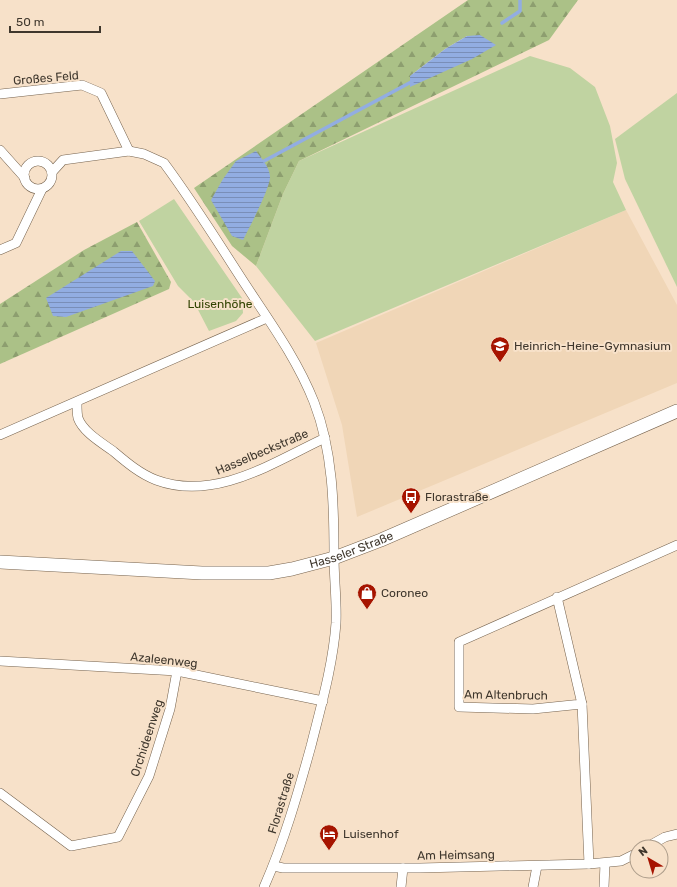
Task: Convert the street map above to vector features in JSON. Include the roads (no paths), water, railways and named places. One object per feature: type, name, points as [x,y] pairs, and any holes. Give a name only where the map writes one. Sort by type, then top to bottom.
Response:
[{"type":"main road","name":"Hasseler Straße","points":[[0,562],[195,573],[262,573],[292,569],[334,558],[381,540],[677,411]]},
{"type":"street","name":"Großes Feld","points":[[0,94],[82,85],[101,93],[129,151]]},
{"type":"street","points":[[0,150],[31,187],[42,189]]},
{"type":"street","points":[[0,250],[16,243],[42,189],[50,182],[52,172],[63,160],[129,151]]},
{"type":"street","name":"Hasselbeckstraße","points":[[129,151],[144,154],[164,163],[280,336],[302,375],[315,404],[326,438],[331,474],[335,531],[334,558]]},
{"type":"street","points":[[25,178],[26,167],[35,161],[46,163],[52,172]]},
{"type":"street","points":[[0,435],[77,403],[267,318]]},
{"type":"street","name":"Hasselbeckstraße","points":[[77,403],[78,417],[83,425],[117,454],[140,471],[155,479],[189,487],[210,486],[231,480],[326,438]]},
{"type":"street","name":"Am Altenbruch","points":[[582,704],[533,709],[459,707],[458,642],[677,545]]},
{"type":"street","name":"Florastraße","points":[[264,887],[274,866],[302,777],[323,701],[336,624],[334,558]]},
{"type":"street","points":[[557,597],[582,704],[589,864]]},
{"type":"street","name":"Azaleenweg","points":[[0,661],[177,671],[323,701]]},
{"type":"street","name":"Orchideenweg","points":[[0,793],[71,846],[118,837],[149,776],[170,709],[177,671]]},
{"type":"street","points":[[663,839],[677,834]]},
{"type":"street","name":"Am Heimsang","points":[[274,866],[283,868],[536,866],[605,863],[621,861],[629,857]]},
{"type":"street","points":[[604,887],[605,863]]},
{"type":"street","points":[[533,887],[536,866]]},
{"type":"street","points":[[401,887],[403,868]]},
{"type":"water","points":[[480,35],[496,45],[472,59],[410,87],[410,76],[445,49],[467,36]]},
{"type":"water","points":[[256,151],[268,169],[270,176],[267,189],[259,208],[243,240],[232,236],[211,200],[223,179],[236,161]]},
{"type":"water","points":[[121,251],[132,251],[155,281],[153,286],[66,317],[53,316],[46,298]]},
{"type":"waterway","points":[[502,23],[520,11],[520,0]]},
{"type":"waterway","points":[[264,161],[413,81]]},
{"type":"place","name":"Heinrich-Heine-Gymnasium","points":[[500,363]]},
{"type":"place","name":"Florastraße","points":[[411,514]]},
{"type":"place","name":"Coroneo","points":[[367,610]]},
{"type":"place","name":"Luisenhof","points":[[329,851]]},
{"type":"park label","name":"Luisenhöhe","points":[[220,304]]}]
